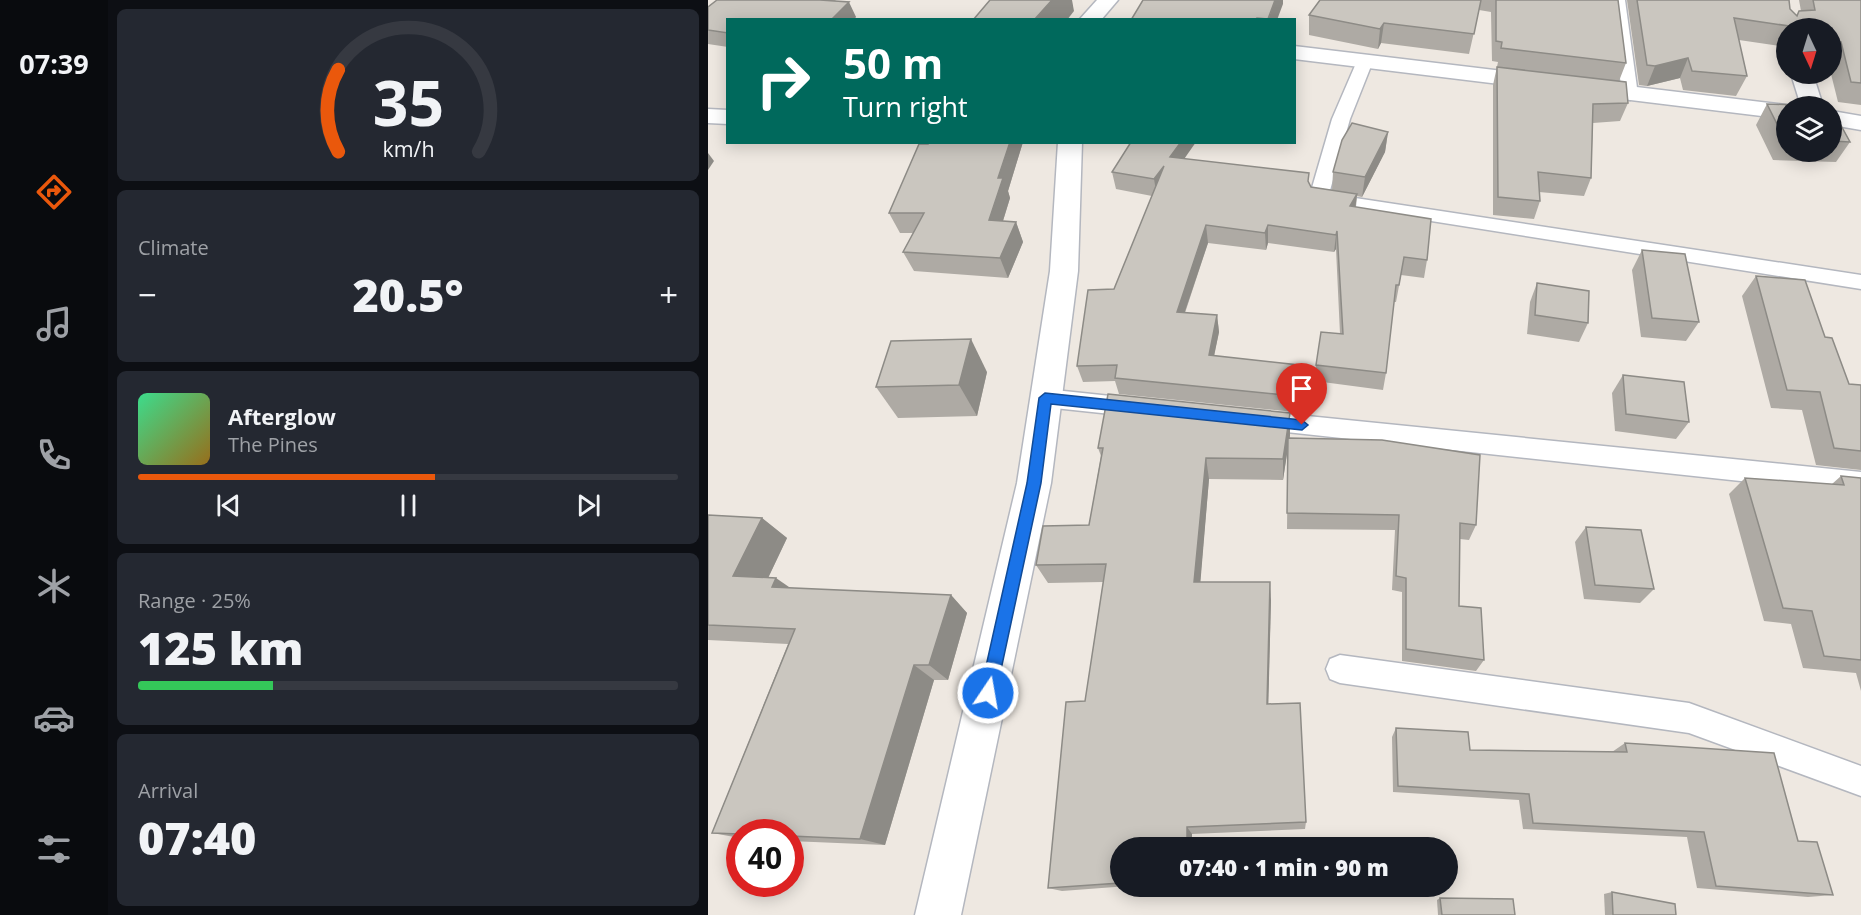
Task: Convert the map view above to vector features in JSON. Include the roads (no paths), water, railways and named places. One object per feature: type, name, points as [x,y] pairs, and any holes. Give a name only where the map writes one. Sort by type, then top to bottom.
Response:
[{"type":"street","points":[[1091,18],[1108,0]]},
{"type":"street","points":[[1296,52],[1630,95],[1776,111]]},
{"type":"street","points":[[708,116],[726,117]]},
{"type":"street","points":[[1842,120],[1861,123]]},
{"type":"street","points":[[938,915],[1034,483],[1064,271],[1070,144]]},
{"type":"lane","points":[[1618,0],[1630,95]]},
{"type":"lane","points":[[1365,61],[1341,119],[1318,198],[1861,282]]},
{"type":"lane","points":[[1045,398],[1164,411]]},
{"type":"lane","points":[[1234,418],[1861,483]]},
{"type":"lane","points":[[1340,669],[1689,718],[1861,781]]}]
